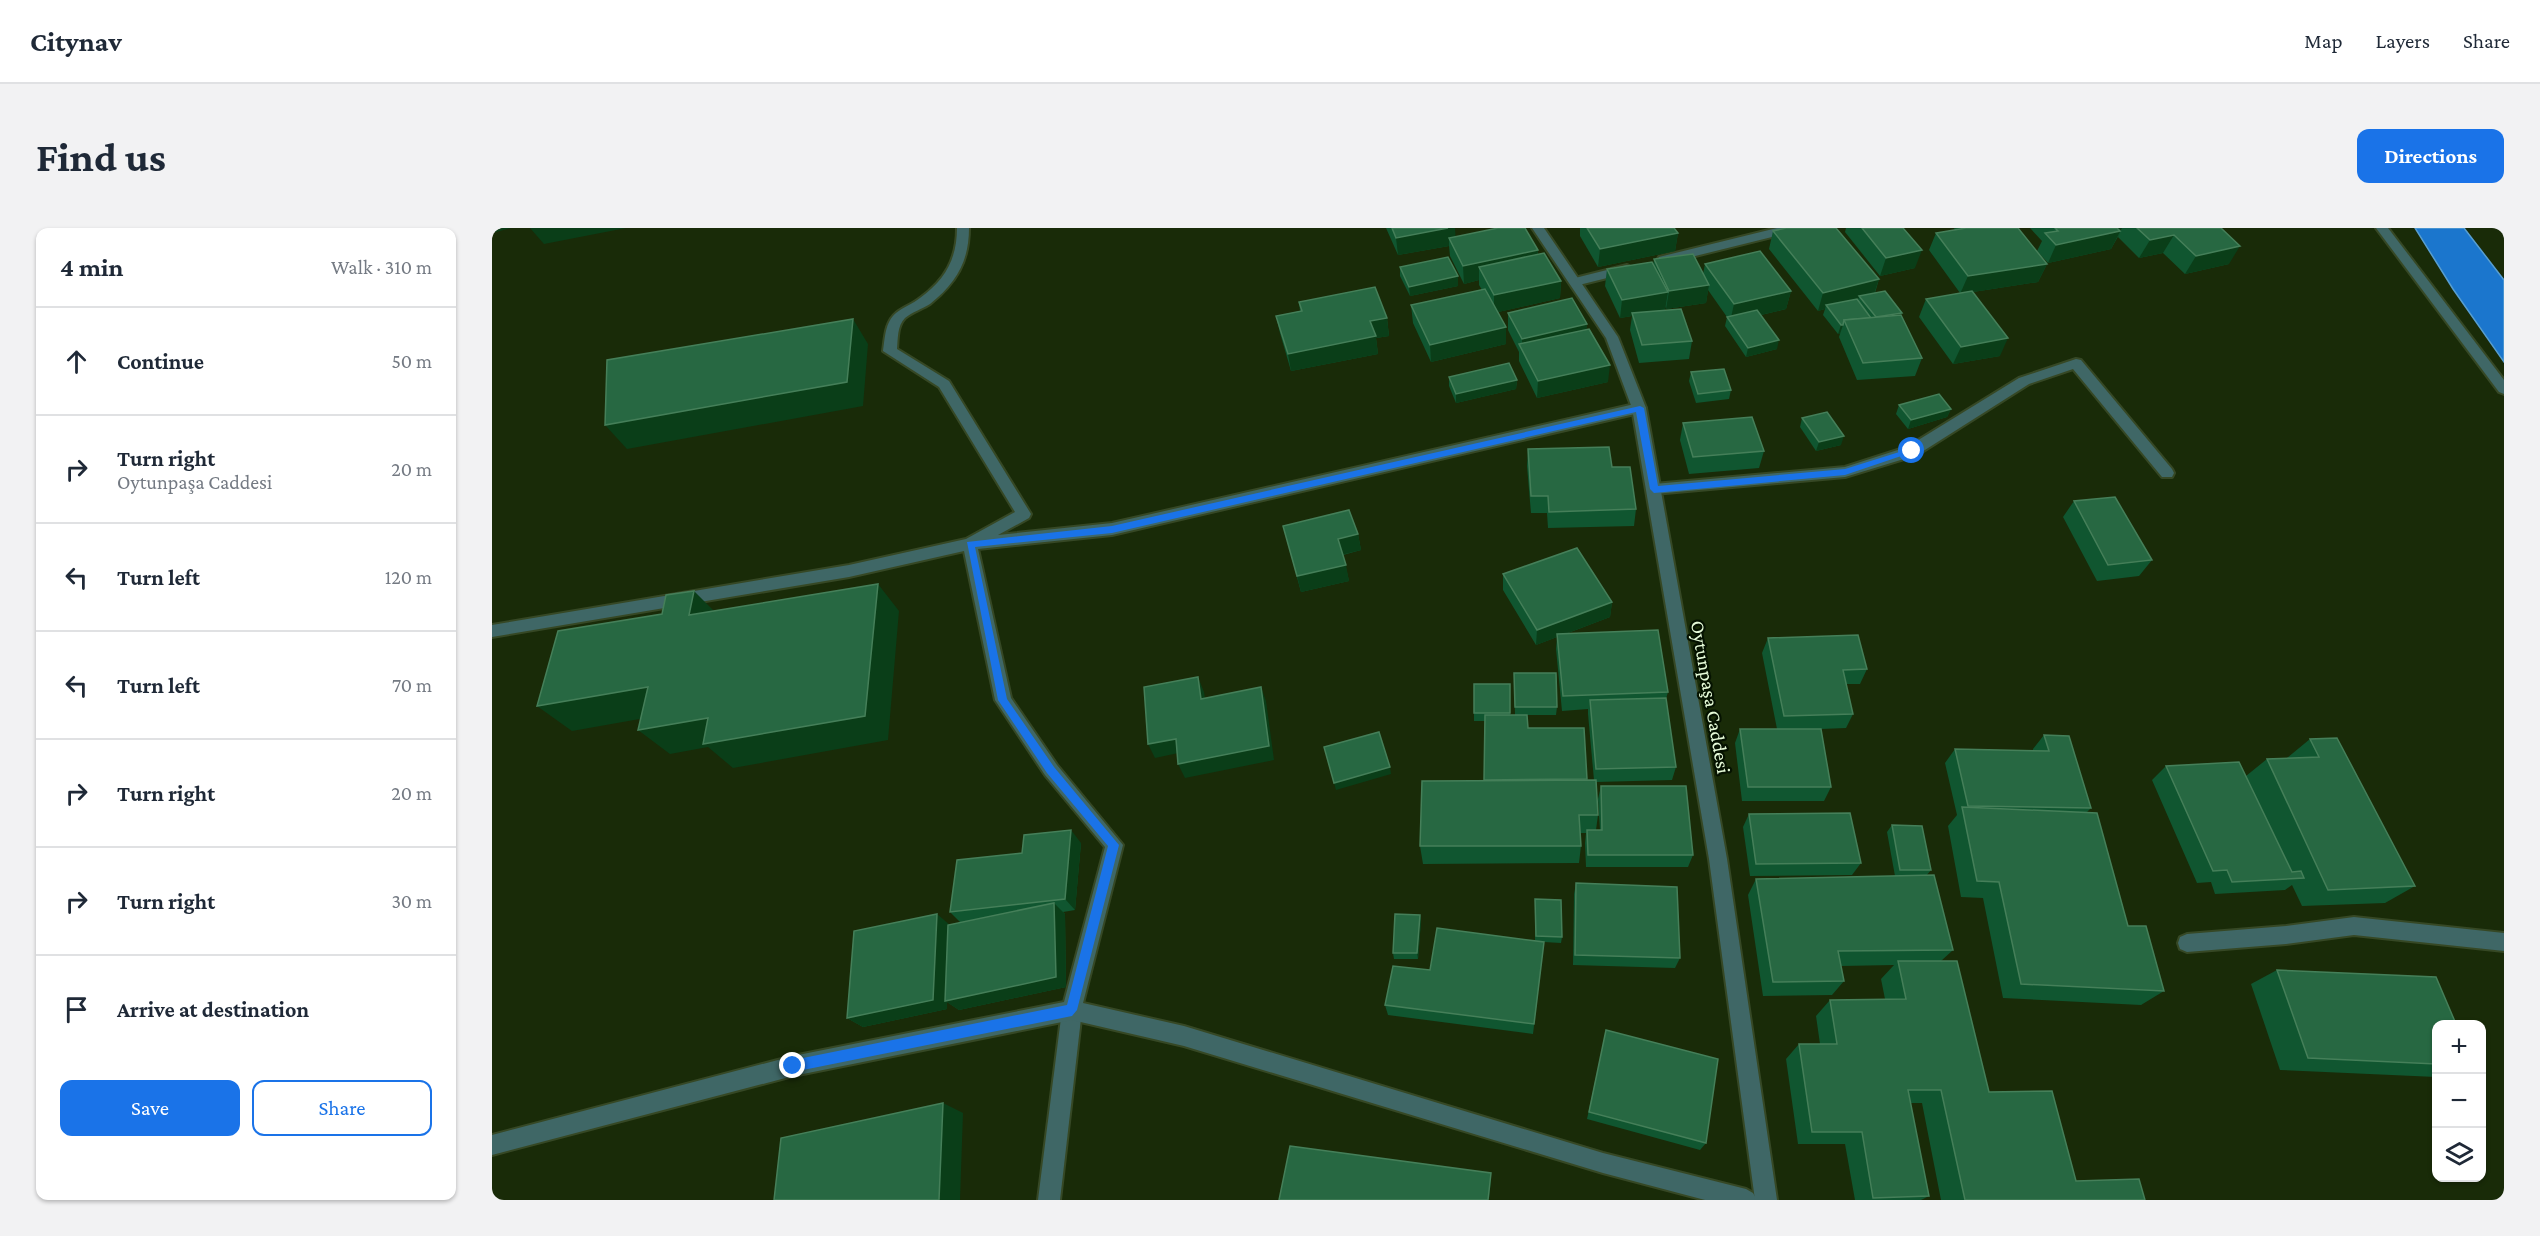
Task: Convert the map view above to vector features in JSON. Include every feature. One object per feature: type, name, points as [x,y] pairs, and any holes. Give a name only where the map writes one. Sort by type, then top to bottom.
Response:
[{"type":"street","name":"Oytunpaşa Caddesi","points":[[1538,228],[1611,337],[1640,408],[1718,859],[1766,1200]]},
{"type":"street","points":[[1575,282],[1792,228]]},
{"type":"street","points":[[2382,228],[2504,389]]},
{"type":"street","points":[[965,229],[954,273],[926,301],[900,316],[892,330],[890,351],[944,384],[1024,513],[970,544]]},
{"type":"street","points":[[1654,489],[1845,472],[1912,451],[2024,381],[2076,363],[2167,473]]},
{"type":"street","points":[[492,631],[849,571],[970,544],[1112,529],[1640,408]]},
{"type":"street","points":[[970,544],[1002,700],[1051,770],[1114,845],[1072,1010],[1049,1200]]},
{"type":"street","points":[[2187,943],[2354,926],[2504,942]]},
{"type":"street","points":[[492,1145],[793,1066],[1072,1010],[1184,1036],[1603,1163],[1746,1200]]},
{"type":"water","points":[[2415,228],[2464,228],[2504,280],[2504,362],[2453,289]]},
{"type":"building","points":[[1392,228],[1448,228],[1396,238]]},
{"type":"building","points":[[1498,228],[1525,228],[1538,250],[1463,266],[1449,238]]},
{"type":"building","points":[[1587,228],[1674,228],[1678,233],[1600,249]]},
{"type":"building","points":[[1786,228],[1836,228],[1879,279],[1823,293],[1773,231]]},
{"type":"building","points":[[1862,228],[1903,228],[1922,250],[1886,258]]},
{"type":"building","points":[[1966,228],[2018,228],[2047,264],[1968,276],[1936,233]]},
{"type":"building","points":[[2055,228],[2117,228],[2120,231],[2056,245],[2045,233],[2058,231]]},
{"type":"building","points":[[2137,228],[2221,228],[2240,246],[2196,256],[2174,235],[2150,240]]},
{"type":"building","points":[[1760,251],[1791,291],[1734,304],[1705,264]]},
{"type":"building","points":[[1544,253],[1561,281],[1494,295],[1479,267]]},
{"type":"building","points":[[1693,254],[1709,285],[1669,291],[1654,259]]},
{"type":"building","points":[[1448,257],[1458,276],[1409,287],[1400,267]]},
{"type":"building","points":[[1652,262],[1668,292],[1622,300],[1607,269]]},
{"type":"building","points":[[1375,287],[1387,318],[1370,321],[1376,336],[1288,354],[1276,316],[1302,311],[1299,302]]},
{"type":"building","points":[[1485,289],[1506,327],[1430,345],[1411,305]]},
{"type":"building","points":[[1885,291],[1902,313],[1876,317],[1859,296]]},
{"type":"building","points":[[1972,291],[2008,338],[1961,347],[1926,299]]},
{"type":"building","points":[[1572,298],[1587,324],[1522,339],[1508,313]]},
{"type":"building","points":[[1857,299],[1871,318],[1844,320],[1841,325],[1826,305]]},
{"type":"building","points":[[1681,309],[1692,341],[1642,345],[1632,313]]},
{"type":"building","points":[[1757,310],[1779,340],[1748,348],[1727,317]]},
{"type":"building","points":[[1901,315],[1922,358],[1863,363],[1844,320]]},
{"type":"building","points":[[853,319],[847,382],[605,425],[607,360]]},
{"type":"building","points":[[1589,329],[1610,365],[1538,381],[1519,344]]},
{"type":"building","points":[[1509,363],[1517,380],[1456,394],[1449,377]]},
{"type":"building","points":[[1724,369],[1731,390],[1698,394],[1691,372]]},
{"type":"building","points":[[1939,394],[1951,409],[1911,420],[1899,405]]},
{"type":"building","points":[[1827,412],[1844,436],[1819,442],[1802,418]]},
{"type":"building","points":[[1752,417],[1764,451],[1693,457],[1683,423]]},
{"type":"building","points":[[1609,447],[1612,467],[1630,467],[1636,509],[1549,512],[1548,496],[1531,496],[1528,449]]},
{"type":"building","points":[[2115,497],[2152,560],[2108,565],[2074,501]]},
{"type":"building","points":[[1349,510],[1358,534],[1338,539],[1346,565],[1297,576],[1283,526]]},
{"type":"building","points":[[1577,548],[1612,602],[1537,630],[1503,574]]},
{"type":"building","points":[[878,584],[865,716],[703,744],[708,718],[638,730],[648,687],[537,706],[558,631],[662,614],[666,595],[694,591],[689,615]]},
{"type":"building","points":[[1658,630],[1668,692],[1563,696],[1557,634]]},
{"type":"building","points":[[1858,635],[1867,669],[1843,670],[1853,714],[1784,716],[1768,638]]},
{"type":"building","points":[[1514,673],[1556,673],[1557,707],[1515,707]]},
{"type":"building","points":[[1198,677],[1201,699],[1261,687],[1269,746],[1178,764],[1176,739],[1148,744],[1144,687]]},
{"type":"building","points":[[1474,684],[1510,684],[1510,713],[1474,713]]},
{"type":"building","points":[[1666,698],[1676,767],[1596,769],[1590,700]]},
{"type":"building","points":[[1485,715],[1527,715],[1528,728],[1584,728],[1587,779],[1484,780]]},
{"type":"building","points":[[1740,729],[1821,729],[1831,787],[1748,787]]},
{"type":"building","points":[[1379,732],[1390,767],[1334,783],[1324,747]]},
{"type":"building","points":[[2044,735],[2069,736],[2091,808],[1968,806],[1955,749],[2049,751]]},
{"type":"building","points":[[2337,738],[2415,886],[2328,890],[2267,759],[2319,757],[2310,739]]},
{"type":"building","points":[[2239,762],[2292,872],[2301,871],[2304,878],[2232,882],[2227,870],[2213,871],[2166,766]]},
{"type":"building","points":[[1596,780],[1598,815],[1579,815],[1581,846],[1420,846],[1422,781]]},
{"type":"building","points":[[1601,786],[1686,786],[1693,855],[1588,855],[1587,830],[1602,830]]},
{"type":"building","points":[[1962,807],[2097,813],[2128,926],[2146,926],[2164,991],[2021,984],[1999,882],[1977,881]]},
{"type":"building","points":[[1850,813],[1861,863],[1756,864],[1749,814]]},
{"type":"building","points":[[1892,825],[1922,826],[1931,870],[1900,870]]},
{"type":"building","points":[[1071,830],[1065,899],[950,912],[957,860],[1022,853],[1024,835]]},
{"type":"building","points":[[1934,875],[1953,950],[1838,951],[1844,981],[1773,982],[1756,879]]},
{"type":"building","points":[[1576,883],[1677,887],[1680,958],[1575,955]]},
{"type":"building","points":[[1535,899],[1561,900],[1562,937],[1536,936]]},
{"type":"building","points":[[1054,903],[1056,977],[945,1001],[948,925]]},
{"type":"building","points":[[937,914],[933,1000],[847,1018],[854,931]]},
{"type":"building","points":[[1395,914],[1420,915],[1417,953],[1393,953]]},
{"type":"building","points":[[1437,928],[1544,942],[1534,1024],[1385,1005],[1393,966],[1430,970]]},
{"type":"building","points":[[1898,961],[1957,961],[1989,1092],[2052,1091],[2076,1181],[2139,1179],[2145,1200],[1965,1200],[1941,1090],[1908,1090],[1929,1196],[1873,1198],[1862,1132],[1812,1132],[1799,1044],[1837,1044],[1830,1000],[1906,999]]},
{"type":"building","points":[[2277,970],[2436,977],[2454,1020],[2432,1020],[2432,1064],[2308,1058]]},
{"type":"building","points":[[1606,1030],[1718,1059],[1706,1143],[1589,1112]]},
{"type":"building","points":[[943,1103],[939,1200],[774,1200],[781,1138]]},
{"type":"building","points":[[1290,1146],[1491,1173],[1488,1200],[1279,1200]]},
{"type":"route","points":[[793,1066],[1072,1010],[1114,845],[1051,770],[1002,700],[970,544],[1112,529],[1640,408],[1654,489],[1845,472],[1912,451]]}]
